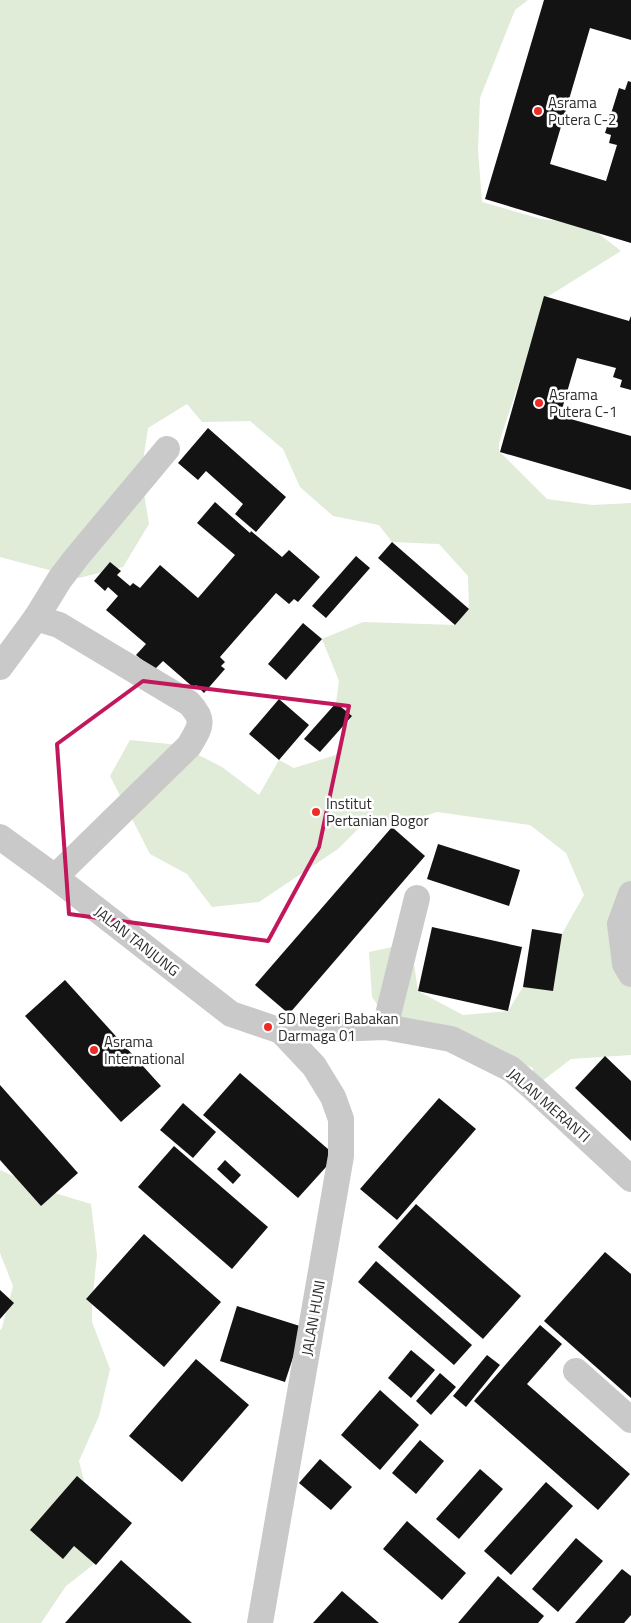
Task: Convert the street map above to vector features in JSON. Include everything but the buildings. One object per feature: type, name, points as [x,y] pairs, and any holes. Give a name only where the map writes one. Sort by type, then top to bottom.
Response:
[{"type":"lane","points":[[0,667],[36,618],[76,558],[168,448]]},
{"type":"lane","points":[[36,618],[59,625],[189,703],[199,715],[200,726],[189,746],[55,877]]},
{"type":"lane","name":"JALAN TANJUNG","points":[[0,837],[55,877],[231,1014],[281,1031]]},
{"type":"lane","points":[[631,894],[620,924],[625,964],[631,974]]},
{"type":"lane","points":[[385,1027],[417,898]]},
{"type":"lane","name":"JALAN MERANTI","points":[[281,1031],[385,1027],[451,1039],[511,1069],[534,1088],[631,1179]]},
{"type":"lane","name":"JALAN HUNI","points":[[260,1623],[341,1156],[341,1119],[333,1097],[314,1066],[281,1031]]},
{"type":"lane","points":[[576,1371],[631,1420]]},
{"type":"highlighted area","points":[[143,681],[349,706],[319,847],[268,941],[69,914],[57,744]]},
{"type":"green space","points":[[0,0],[528,0],[515,10],[480,98],[478,150],[482,202],[541,219],[586,224],[621,251],[547,297],[499,443],[499,451],[547,499],[592,505],[631,503],[631,1055],[571,1059],[533,1088],[533,1068],[493,1052],[397,1034],[372,997],[369,952],[411,943],[418,991],[463,1015],[508,1011],[523,987],[542,969],[584,895],[566,853],[530,825],[437,812],[392,827],[371,816],[338,849],[259,902],[212,907],[187,874],[150,854],[110,776],[130,740],[179,745],[222,767],[259,795],[279,760],[294,768],[336,755],[351,716],[336,703],[339,681],[322,639],[363,622],[455,625],[469,609],[468,576],[439,544],[392,542],[379,525],[333,516],[300,487],[283,449],[250,421],[202,422],[187,404],[148,428],[141,475],[149,524],[123,567],[79,578],[0,557]]},
{"type":"green space","points":[[0,1170],[45,1190],[91,1204],[97,1255],[92,1322],[110,1369],[99,1416],[79,1461],[103,1557],[66,1586],[41,1623],[0,1623],[0,1330],[13,1286],[0,1253]]},
{"type":"place","name":"Asrama Putera C-2","points":[[538,111]]},
{"type":"place","name":"Asrama Putera C-1","points":[[539,403]]},
{"type":"place","name":"Institut Pertanian Bogor","points":[[316,812]]},
{"type":"place","name":"SD Negeri Babakan Darmaga 01","points":[[268,1027]]},
{"type":"place","name":"Asrama International","points":[[94,1050]]}]
